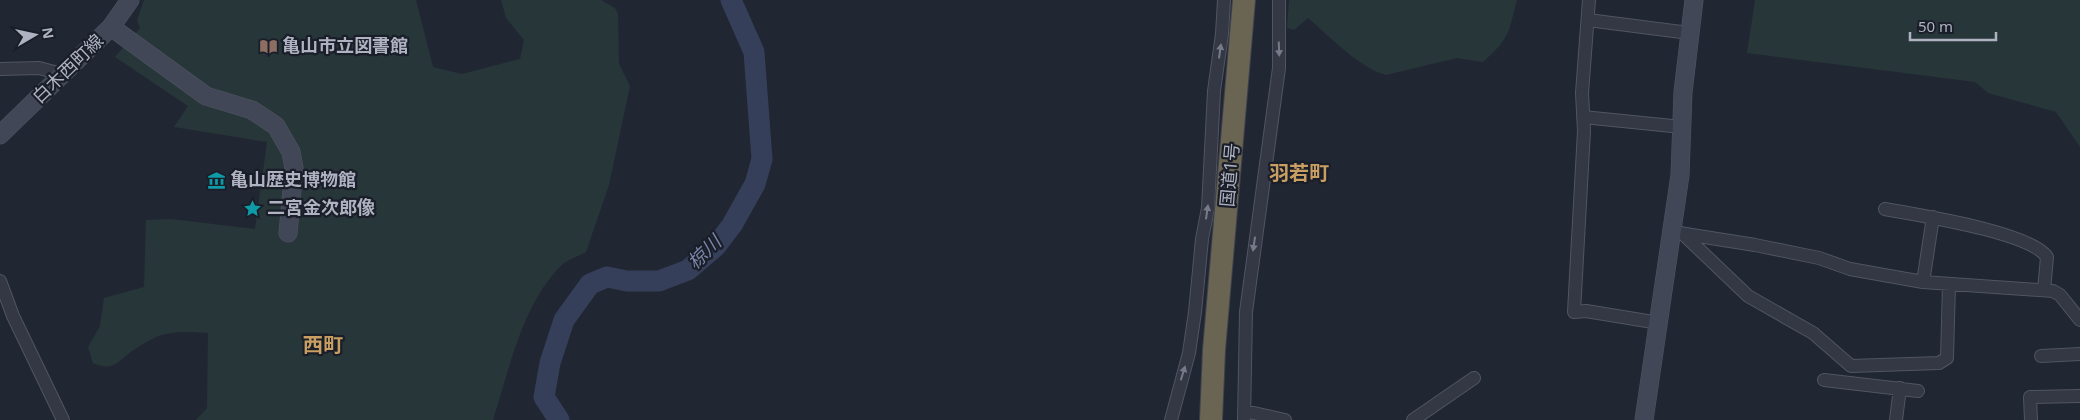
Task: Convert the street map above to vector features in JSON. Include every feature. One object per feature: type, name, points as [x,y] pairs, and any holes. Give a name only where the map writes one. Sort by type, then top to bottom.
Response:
[{"type":"highway","name":"国道1号","points":[[1211,420],[1214,350],[1244,0]]},
{"type":"highway","name":"国道1号","points":[[1203,420],[1214,350]]},
{"type":"street","name":"白木西町線","points":[[0,135],[111,27],[130,0]]},
{"type":"street","points":[[1171,420],[1189,354],[1195,312],[1208,208],[1214,91],[1222,34],[1224,0]]},
{"type":"street","points":[[1279,0],[1279,68],[1246,312],[1245,415],[1285,420]]},
{"type":"street","points":[[1588,0],[1582,93],[1584,131],[1574,312],[1586,311],[1659,323]]},
{"type":"street","points":[[1644,420],[1659,323],[1677,232],[1682,128],[1694,0]]},
{"type":"street","points":[[1588,20],[1690,33]]},
{"type":"street","points":[[111,27],[206,96],[252,110],[276,126],[291,152],[294,168],[288,233]]},
{"type":"street","points":[[0,69],[39,68],[62,74]]},
{"type":"street","points":[[1583,117],[1682,128]]},
{"type":"street","points":[[1885,209],[1962,222],[2037,247],[2045,254],[2048,263],[2044,290]]},
{"type":"street","points":[[1923,282],[1933,218]]},
{"type":"street","points":[[1677,232],[1819,258],[1850,269],[1923,282],[2044,290],[2060,295],[2080,320]]},
{"type":"street","points":[[1677,232],[1748,296],[1813,333],[1851,366],[1939,363],[1947,358],[1949,284]]},
{"type":"street","points":[[0,281],[13,316],[64,420]]},
{"type":"street","points":[[2041,356],[2080,354]]},
{"type":"street","points":[[1413,420],[1474,378]]},
{"type":"street","points":[[1824,380],[1918,390]]},
{"type":"street","points":[[1896,420],[1900,388]]},
{"type":"street","points":[[2031,420],[2030,396],[2080,396]]},
{"type":"shaded area","points":[[144,0],[416,0],[433,67],[462,74],[520,59],[524,40],[506,18],[501,0],[601,0],[615,8],[618,14],[619,64],[630,86],[609,185],[586,252],[563,264],[549,279],[527,316],[493,420],[196,420],[207,408],[208,333],[180,332],[160,335],[133,350],[112,366],[93,363],[88,347],[100,326],[104,298],[144,287],[146,220],[171,219],[255,229],[267,142],[174,127],[188,106],[115,57],[140,28],[137,20]]},
{"type":"shaded area","points":[[1289,0],[1517,0],[1507,35],[1483,62],[1457,58],[1386,75],[1376,72],[1356,59],[1308,18],[1294,30],[1287,28]]},
{"type":"shaded area","points":[[1755,0],[2080,0],[2080,147],[2056,112],[1988,93],[1975,82],[1747,53]]},
{"type":"waterway","name":"椋川","points":[[559,420],[544,397],[550,363],[564,320],[590,284],[607,277],[627,281],[659,281],[688,270],[716,246],[732,225],[755,184],[762,159],[754,52],[731,0]]},
{"type":"place","name":"亀山市立図書館","points":[[268,46]]},
{"type":"place","name":"亀山歴史博物館","points":[[216,180]]},
{"type":"place","name":"二宮金次郎像","points":[[253,208]]},
{"type":"district","name":"羽若町","points":[[1299,173]]},
{"type":"district","name":"西町","points":[[323,345]]}]
